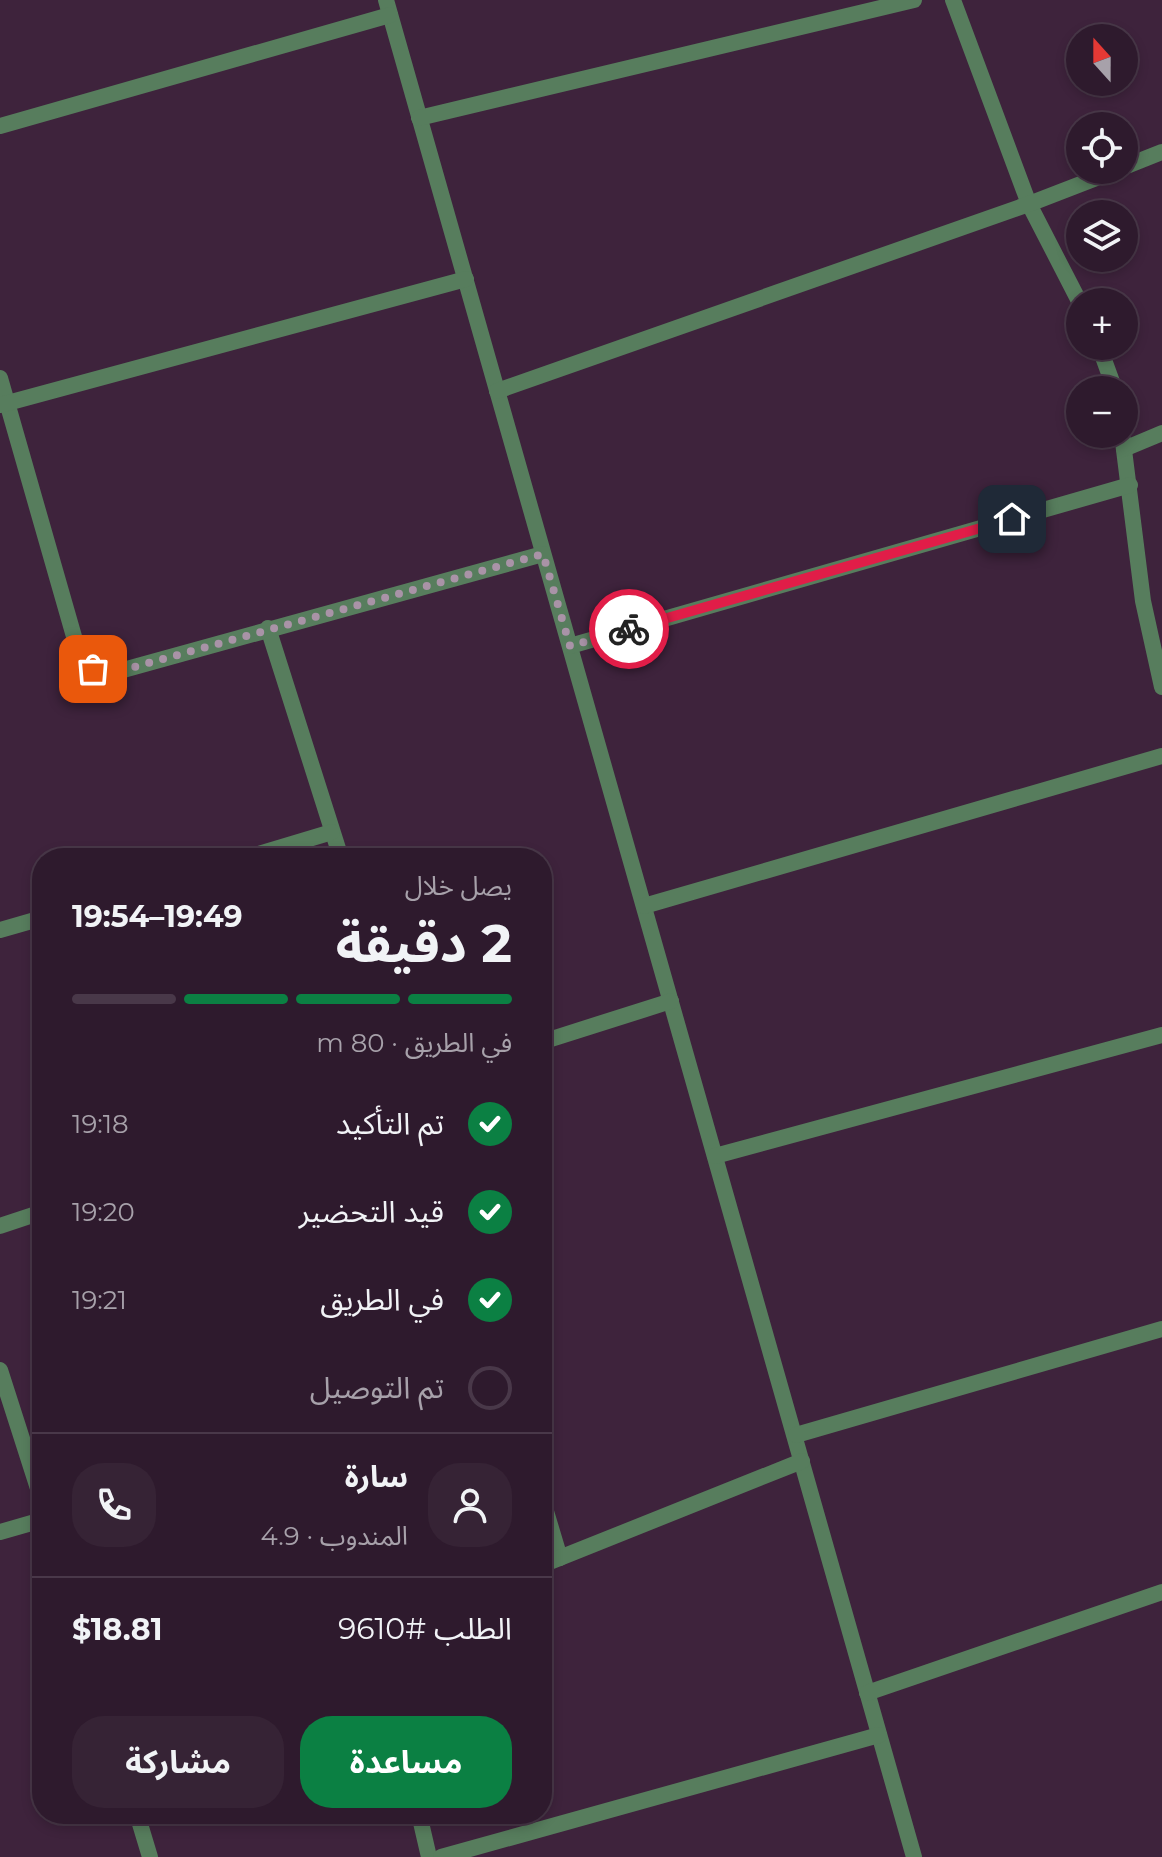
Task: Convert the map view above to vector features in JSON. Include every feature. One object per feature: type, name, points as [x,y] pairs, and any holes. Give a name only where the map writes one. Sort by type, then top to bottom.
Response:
[{"type":"street","points":[[419,118],[914,0]]},
{"type":"street","points":[[953,0],[1029,204],[1072,288]]},
{"type":"street","points":[[0,126],[388,7],[914,1857]]},
{"type":"street","points":[[1138,161],[1162,152]]},
{"type":"street","points":[[497,391],[1081,184]]},
{"type":"street","points":[[3,404],[466,279]]},
{"type":"street","points":[[0,378],[3,404],[79,654],[85,663],[103,673],[116,672],[543,554]]},
{"type":"street","points":[[1138,439],[1162,433]]},
{"type":"street","points":[[1124,448],[1143,601],[1162,687]]},
{"type":"street","points":[[570,646],[1130,485]]},
{"type":"street","points":[[268,628],[338,848]]},
{"type":"street","points":[[644,906],[1162,756]]},
{"type":"street","points":[[278,848],[332,832]]},
{"type":"street","points":[[0,930],[32,921]]},
{"type":"street","points":[[552,1039],[671,1001]]},
{"type":"street","points":[[715,1156],[1162,1035]]},
{"type":"street","points":[[0,1226],[32,1215]]},
{"type":"street","points":[[796,1435],[1162,1329]]},
{"type":"street","points":[[0,1370],[32,1470]]},
{"type":"street","points":[[552,1561],[802,1461]]},
{"type":"street","points":[[0,1532],[32,1523]]},
{"type":"street","points":[[552,1531],[560,1558]]},
{"type":"street","points":[[867,1693],[1162,1592]]},
{"type":"street","points":[[441,1857],[879,1735]]},
{"type":"street","points":[[140,1824],[150,1857]]},
{"type":"street","points":[[421,1824],[429,1857]]},
{"type":"way so far","points":[[93,669],[103,673],[116,672],[543,554],[570,646],[629,629]]},
{"type":"route","points":[[629,629],[1012,519]]}]
